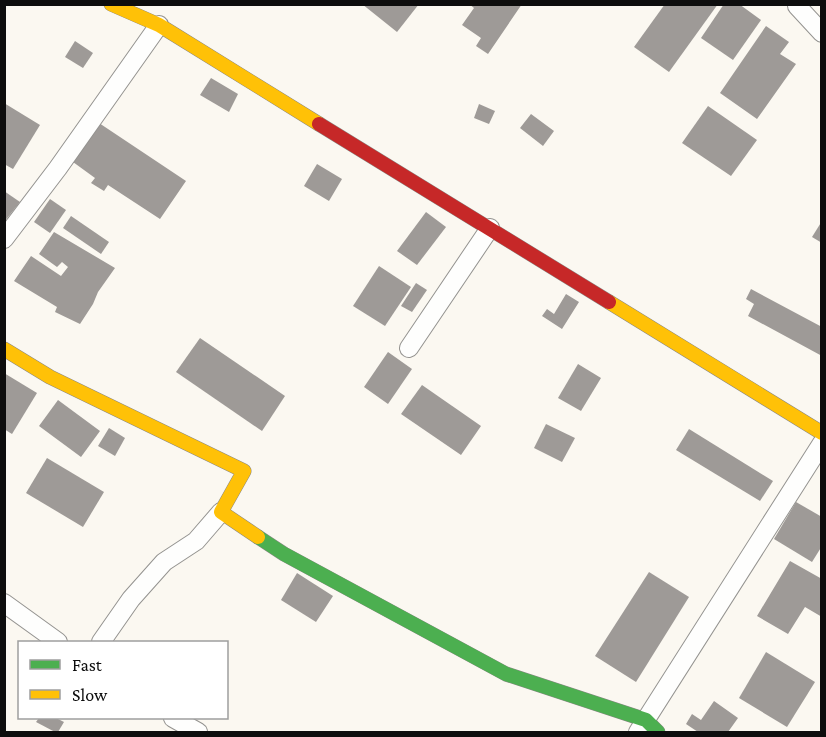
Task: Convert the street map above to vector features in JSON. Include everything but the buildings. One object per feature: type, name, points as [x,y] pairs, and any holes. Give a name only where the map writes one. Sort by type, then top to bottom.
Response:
[{"type":"main road","points":[[114,5],[159,25],[822,433]]},
{"type":"main road","points":[[4,349],[51,377],[244,471],[221,512],[284,554],[506,674],[647,728]]},
{"type":"street","points":[[797,6],[822,33]]},
{"type":"street","points":[[4,239],[58,168],[159,25]]},
{"type":"street","points":[[409,348],[490,228]]},
{"type":"street","points":[[647,728],[822,444]]},
{"type":"street","points":[[103,641],[131,599],[164,562],[196,541],[221,512]]},
{"type":"street","points":[[4,603],[57,641]]},
{"type":"street","points":[[176,719],[198,732]]},
{"type":"traffic: fast","points":[[258,537],[284,554],[506,674],[646,720],[658,732]]},
{"type":"traffic: slow","points":[[111,4],[159,25],[319,124]]},
{"type":"traffic: slow","points":[[609,302],[822,433]]},
{"type":"traffic: slow","points":[[4,349],[50,377],[244,471],[221,512],[258,537]]},
{"type":"traffic: jam","points":[[319,124],[609,302]]}]
